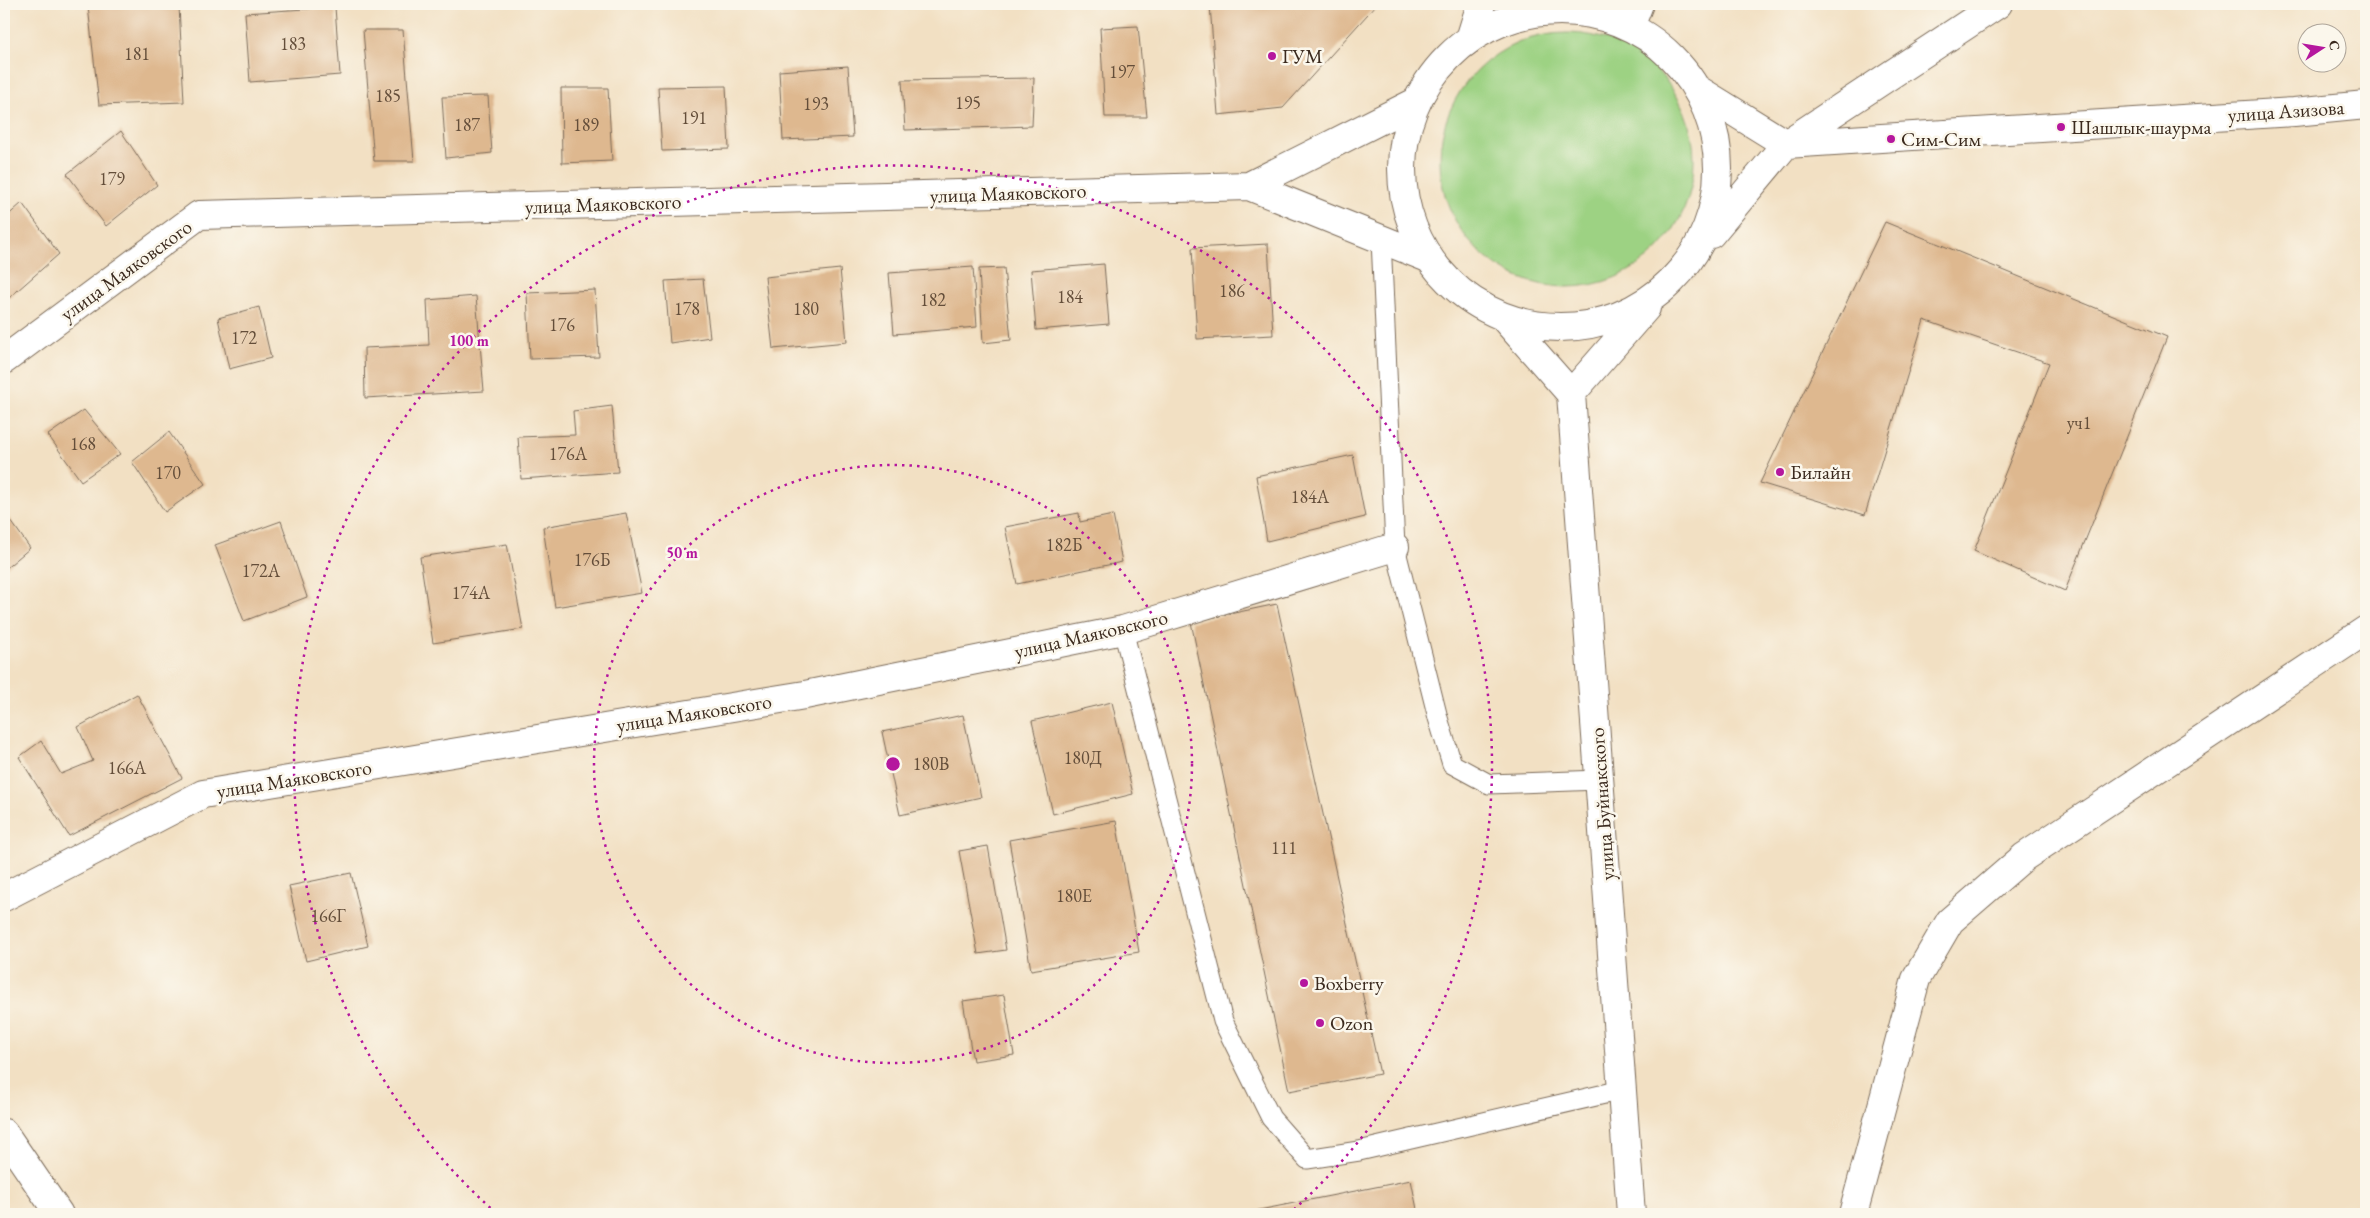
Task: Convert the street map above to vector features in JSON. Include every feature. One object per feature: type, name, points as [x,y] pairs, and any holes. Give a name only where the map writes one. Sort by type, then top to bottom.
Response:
[{"type":"street","points":[[1471,36],[1481,4]]},
{"type":"street","points":[[1695,253],[1716,202],[1717,144],[1697,89],[1671,54],[1630,11],[1594,13],[1532,11],[1471,36],[1442,61],[1414,103],[1401,153],[1407,214],[1428,258],[1460,293],[1504,318],[1572,394],[1695,253],[1786,144],[1998,4]]},
{"type":"street","points":[[1697,89],[1786,144]]},
{"type":"street","points":[[1249,186],[1414,103]]},
{"type":"street","name":"улица Азизова","points":[[1786,144],[2294,112],[2366,105]]},
{"type":"street","points":[[1249,186],[1428,258]]},
{"type":"street","name":"улица Маяковского","points":[[4,360],[199,215],[1249,186]]},
{"type":"street","points":[[1504,318],[1561,328],[1616,318],[1661,292]]},
{"type":"street","name":"улица Буйнакского","points":[[1572,394],[1631,1214]]},
{"type":"street","name":"улица Маяковского","points":[[4,898],[203,794],[805,695],[1123,630],[1395,547]]},
{"type":"street","points":[[1854,1214],[1916,979],[1950,921],[2024,857],[2366,630]]},
{"type":"street","points":[[4,1133],[59,1214]]},
{"type":"lane","points":[[1381,239],[1395,547],[1438,718],[1452,764],[1488,784],[1600,780]]},
{"type":"lane","points":[[1123,630],[1223,1021],[1271,1118],[1307,1160],[1359,1151],[1622,1090]]},
{"type":"green space","points":[[1567,33],[1592,36],[1615,43],[1627,48],[1657,70],[1679,100],[1684,112],[1691,135],[1694,160],[1691,185],[1684,208],[1679,220],[1657,250],[1627,272],[1615,277],[1592,284],[1567,287],[1542,284],[1519,277],[1507,272],[1477,250],[1455,220],[1450,208],[1443,185],[1440,160],[1443,135],[1450,112],[1455,100],[1477,70],[1507,48],[1519,43],[1542,36]]},
{"type":"building","name":"ГУМ","points":[[1210,4],[1377,4],[1283,108],[1218,115]]},
{"type":"building","points":[[88,6],[179,6],[184,102],[99,105]]},
{"type":"building","points":[[335,7],[340,75],[250,82],[245,13]]},
{"type":"building","points":[[1138,26],[1147,117],[1105,117],[1100,28]]},
{"type":"building","points":[[363,30],[403,30],[414,161],[374,161]]},
{"type":"building","points":[[848,66],[853,137],[783,140],[779,71]]},
{"type":"building","points":[[1034,78],[1032,126],[905,130],[902,80]]},
{"type":"building","points":[[726,86],[729,149],[662,151],[658,87]]},
{"type":"building","points":[[561,88],[608,88],[612,161],[562,163]]},
{"type":"building","points":[[488,96],[492,153],[446,158],[442,97]]},
{"type":"building","points":[[121,131],[157,185],[106,226],[67,174]]},
{"type":"building","points":[[22,203],[59,254],[9,298],[4,290],[4,219]]},
{"type":"building","points":[[1885,222],[2167,337],[2065,591],[1974,551],[2049,363],[1924,320],[1865,515],[1760,483]]},
{"type":"building","points":[[1268,244],[1273,335],[1197,339],[1192,248]]},
{"type":"building","points":[[1104,264],[1109,324],[1036,330],[1031,270]]},
{"type":"building","points":[[973,267],[977,327],[894,334],[889,273]]},
{"type":"building","points":[[1004,268],[1011,340],[983,343],[979,269]]},
{"type":"building","points":[[840,269],[847,342],[773,349],[765,277]]},
{"type":"building","points":[[703,279],[710,337],[670,343],[665,281]]},
{"type":"building","points":[[595,290],[599,357],[530,359],[527,293]]},
{"type":"building","points":[[476,296],[484,391],[365,398],[364,348],[429,345],[427,300]]},
{"type":"building","points":[[259,307],[271,358],[229,369],[218,318]]},
{"type":"building","points":[[612,406],[618,472],[521,479],[518,437],[575,435],[573,411]]},
{"type":"building","points":[[84,410],[120,454],[81,481],[48,435]]},
{"type":"building","points":[[169,432],[205,484],[165,512],[132,462]]},
{"type":"building","points":[[1353,455],[1365,517],[1267,541],[1256,476]]},
{"type":"building","points":[[4,511],[30,548],[4,570]]},
{"type":"building","points":[[626,513],[642,593],[555,607],[543,527]]},
{"type":"building","points":[[1079,513],[1080,522],[1113,515],[1122,562],[1017,584],[1005,527]]},
{"type":"building","points":[[281,521],[307,597],[244,621],[215,545]]},
{"type":"building","points":[[507,544],[523,629],[433,643],[420,557]]},
{"type":"building","points":[[1277,604],[1380,1074],[1289,1091],[1191,622]]},
{"type":"building","points":[[137,694],[182,778],[69,836],[19,757],[41,741],[61,774],[93,761],[78,727]]},
{"type":"building","points":[[1112,702],[1133,794],[1053,814],[1032,721]]},
{"type":"building","points":[[963,715],[981,797],[900,815],[882,732]]},
{"type":"building","points":[[1116,821],[1139,952],[1031,970],[1009,840]]},
{"type":"building","points":[[988,846],[1006,950],[978,954],[959,851]]},
{"type":"building","points":[[351,873],[368,946],[306,961],[289,886]]},
{"type":"building","points":[[1004,995],[1014,1055],[973,1061],[963,1001]]},
{"type":"building","points":[[1411,1180],[1418,1214],[1244,1214],[1244,1213]]},
{"type":"place","name":"ГУМ","points":[[1272,56]]},
{"type":"place","name":"Шашлык-шаурма","points":[[2061,127]]},
{"type":"place","name":"Сим-Сим","points":[[1891,139]]},
{"type":"place","name":"Билайн","points":[[1780,472]]},
{"type":"place","name":"Boxberry","points":[[1304,983]]},
{"type":"place","name":"Ozon","points":[[1320,1023]]}]
